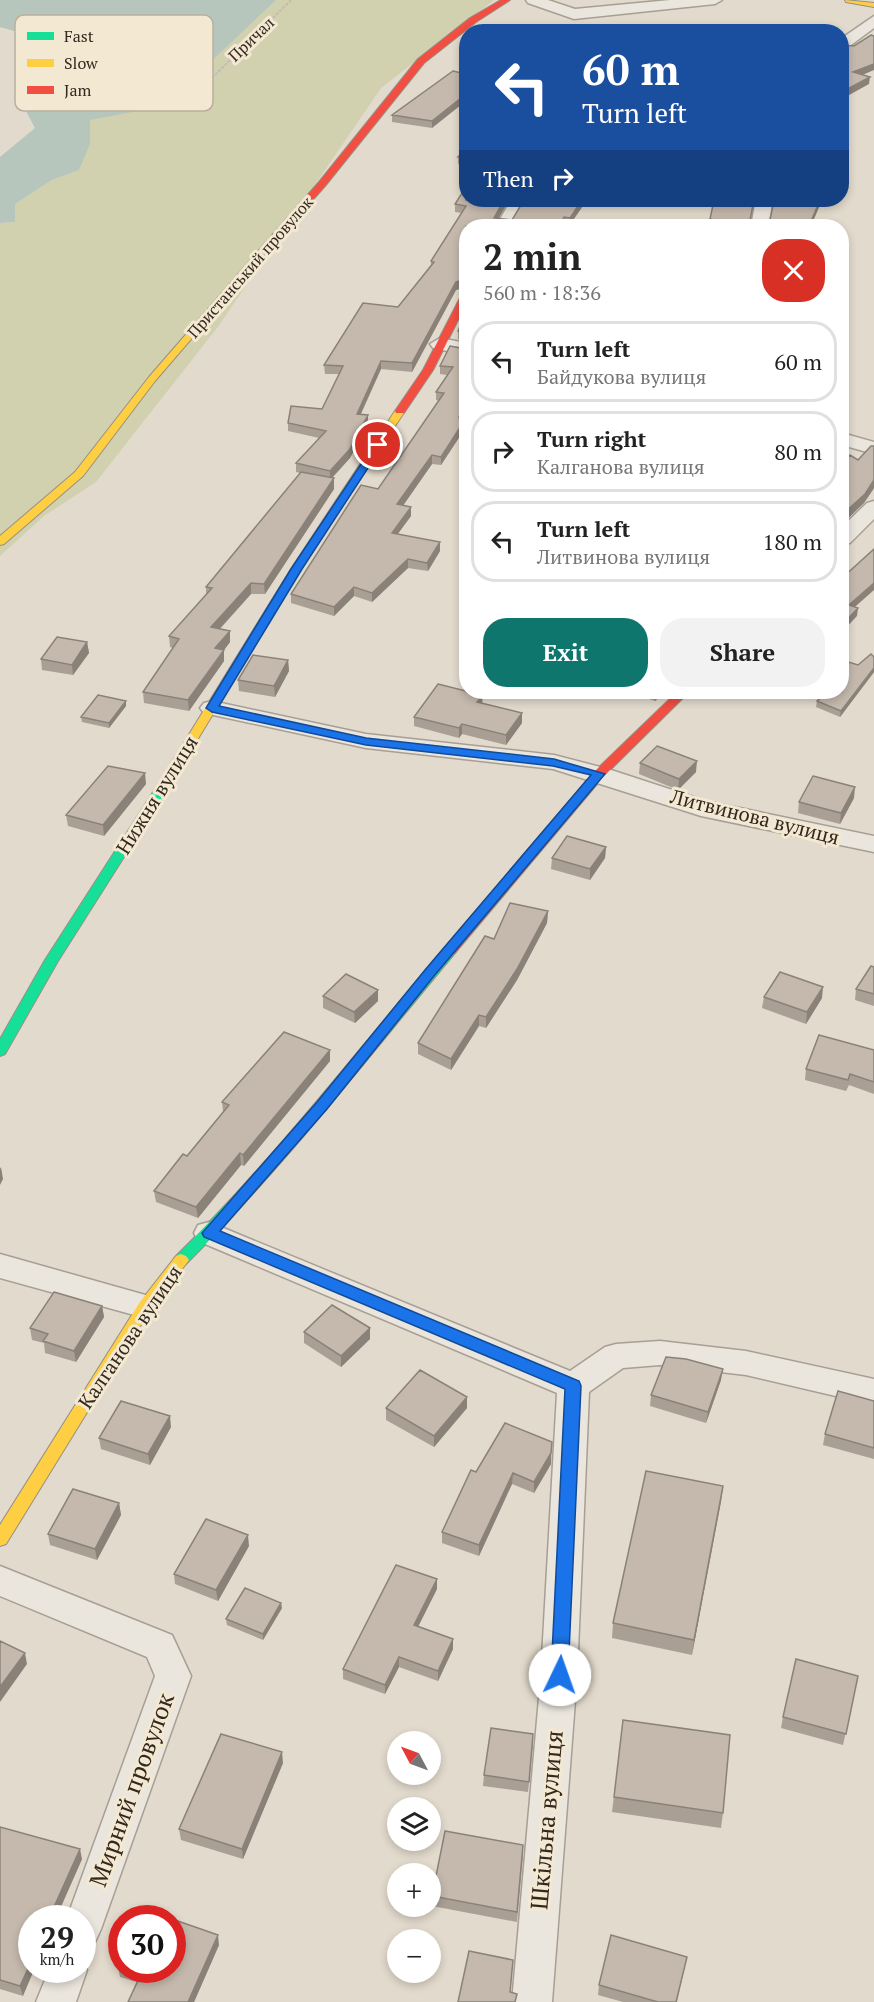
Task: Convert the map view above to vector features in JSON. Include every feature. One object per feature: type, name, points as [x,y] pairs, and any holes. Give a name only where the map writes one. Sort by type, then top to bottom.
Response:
[{"type":"street","name":"Пристанський провулок","points":[[468,24],[506,0]]},
{"type":"street","points":[[532,0],[573,14],[715,0]]},
{"type":"street","points":[[849,0],[874,5]]},
{"type":"street","points":[[849,40],[874,21]]},
{"type":"street","name":"Пристанський провулок","points":[[0,542],[79,474],[152,379],[322,184],[421,61],[459,31]]},
{"type":"street","name":"Нижня вулиця","points":[[0,1051],[52,960],[212,708],[296,569],[428,370],[459,309]]},
{"type":"street","points":[[440,344],[459,348]]},
{"type":"street","points":[[849,441],[874,448]]},
{"type":"street","points":[[849,531],[874,507]]},
{"type":"street","name":"Калганова вулиця","points":[[0,1539],[145,1306],[172,1268],[209,1233],[322,1106],[430,973],[599,774],[676,699]]},
{"type":"street","name":"Литвинова вулиця","points":[[212,708],[366,741],[554,762],[599,774],[701,808],[874,844]]},
{"type":"street","points":[[209,1233],[573,1386],[616,1356],[660,1353],[746,1363],[874,1392]]},
{"type":"street","points":[[0,1266],[145,1306]]},
{"type":"street","name":"Шкільна вулиця","points":[[532,2002],[560,1675],[573,1386]]},
{"type":"street","name":"Мирний провулок","points":[[0,1581],[160,1646],[173,1676],[91,1905]]},
{"type":"street","points":[[56,2002],[63,1983]]},
{"type":"path","name":"Причал","points":[[213,77],[291,0]]},
{"type":"green space","points":[[0,0],[90,15],[15,15],[15,31],[0,27]]},
{"type":"green space","points":[[276,0],[494,0],[463,24],[459,24],[459,27],[381,88],[217,328],[96,482],[44,516],[0,556],[0,223],[15,222],[15,204],[52,180],[76,171],[84,111],[213,111],[213,36],[233,39]]},
{"type":"shaded area","points":[[0,0],[276,0],[213,60],[213,15],[15,15],[15,31],[0,27]]},
{"type":"shaded area","points":[[26,111],[138,111],[90,120],[90,144],[79,170],[52,180],[15,204],[15,222],[0,223],[0,157],[35,128]]},
{"type":"building","points":[[871,35],[874,36],[874,64],[853,72],[870,77],[849,88],[849,46],[854,46]]},
{"type":"building","points":[[453,71],[459,72],[459,100],[432,121],[392,115]]},
{"type":"building","points":[[465,207],[500,207],[494,218],[503,219],[459,219],[459,281],[456,282],[412,363],[381,361],[357,414],[368,415],[350,449],[330,471],[296,463],[326,431],[288,423],[291,406],[322,409],[343,366],[324,365],[363,303],[398,307],[434,262],[431,261]]},
{"type":"building","points":[[520,207],[577,207],[570,218],[564,217],[563,219],[513,219]]},
{"type":"building","points":[[713,207],[753,207],[750,219],[710,219]]},
{"type":"building","points":[[773,207],[817,207],[812,219],[770,219]]},
{"type":"building","points":[[450,346],[459,348],[459,429],[441,457],[432,455],[397,504],[411,507],[392,533],[440,542],[427,563],[408,559],[372,593],[354,587],[334,607],[291,594],[361,485],[378,489],[444,393],[436,392],[453,367],[440,366]]},
{"type":"building","points":[[871,446],[874,446],[874,480],[865,494],[849,508],[849,456],[858,460]]},
{"type":"building","points":[[301,472],[334,478],[264,584],[251,583],[211,627],[230,631],[215,648],[224,650],[188,700],[143,692],[179,639],[169,636],[212,588],[206,587]]},
{"type":"building","points":[[874,549],[874,583],[849,605],[849,572]]},
{"type":"building","points":[[849,605],[858,608],[849,618]]},
{"type":"building","points":[[57,637],[87,642],[72,665],[41,659]]},
{"type":"building","points":[[871,654],[874,657],[874,668],[841,711],[817,701],[819,699],[849,699],[849,662],[858,665]]},
{"type":"building","points":[[253,655],[288,660],[274,686],[238,680]]},
{"type":"building","points":[[438,684],[459,689],[459,699],[480,699],[477,702],[522,713],[506,735],[462,724],[459,728],[414,717]]},
{"type":"building","points":[[98,695],[126,701],[109,723],[81,717]]},
{"type":"building","points":[[657,746],[697,761],[679,779],[640,763]]},
{"type":"building","points":[[108,766],[145,773],[103,825],[66,815]]},
{"type":"building","points":[[813,776],[855,787],[841,813],[799,802]]},
{"type":"building","points":[[567,836],[606,847],[590,869],[552,858]]},
{"type":"building","points":[[510,903],[548,911],[517,969],[486,1017],[479,1015],[451,1059],[418,1043],[485,936],[494,939]]},
{"type":"building","points":[[871,966],[874,967],[874,994],[856,989]]},
{"type":"building","points":[[780,972],[823,987],[807,1012],[764,997]]},
{"type":"building","points":[[346,974],[378,990],[354,1012],[323,996]]},
{"type":"building","points":[[284,1032],[330,1050],[243,1155],[240,1153],[196,1207],[154,1191],[183,1154],[187,1156],[229,1105],[222,1102]]},
{"type":"building","points":[[819,1035],[874,1050],[874,1082],[850,1074],[848,1080],[806,1069]]},
{"type":"building","points":[[54,1292],[102,1306],[74,1351],[43,1341],[48,1334],[30,1328]]},
{"type":"building","points":[[332,1305],[370,1328],[341,1356],[304,1332]]},
{"type":"building","points":[[666,1357],[686,1359],[723,1369],[708,1412],[651,1395]]},
{"type":"building","points":[[420,1370],[467,1397],[434,1436],[386,1408]]},
{"type":"building","points":[[838,1391],[874,1401],[874,1448],[825,1434]]},
{"type":"building","points":[[121,1401],[170,1416],[148,1454],[99,1438]]},
{"type":"building","points":[[505,1423],[552,1442],[551,1453],[534,1482],[513,1473],[479,1545],[442,1532],[471,1470],[476,1472]]},
{"type":"building","points":[[646,1471],[723,1486],[694,1640],[613,1623]]},
{"type":"building","points":[[73,1489],[119,1503],[95,1549],[48,1534]]},
{"type":"building","points":[[206,1519],[248,1535],[216,1590],[174,1574]]},
{"type":"building","points":[[396,1565],[437,1579],[414,1625],[453,1639],[438,1671],[399,1657],[385,1685],[343,1669]]},
{"type":"building","points":[[245,1588],[281,1603],[263,1634],[226,1619]]},
{"type":"building","points":[[0,1641],[25,1653],[0,1687]]},
{"type":"building","points":[[796,1659],[858,1676],[846,1734],[783,1717]]},
{"type":"building","points":[[623,1720],[730,1735],[723,1813],[614,1797]]},
{"type":"building","points":[[491,1728],[533,1734],[529,1782],[484,1775]]},
{"type":"building","points":[[221,1734],[282,1752],[242,1849],[179,1829]]},
{"type":"building","points":[[0,1827],[80,1849],[55,1905],[18,1905],[18,1983],[21,1983],[20,1986],[0,1980]]},
{"type":"building","points":[[445,1831],[523,1845],[517,1912],[441,1898],[441,1863],[439,1863]]},
{"type":"building","points":[[186,1924],[218,1935],[188,2002],[128,2002],[137,1983],[186,1983]]},
{"type":"building","points":[[611,1935],[687,1957],[676,2002],[658,2002],[599,1985]]},
{"type":"building","points":[[469,1951],[513,1960],[510,1992],[517,1994],[515,2002],[458,2002]]},
{"type":"traffic: fast","points":[[0,1051],[52,960],[170,775]]},
{"type":"traffic: fast","points":[[181,1260],[252,1187],[286,1148],[450,950]]},
{"type":"traffic: slow","points":[[849,0],[874,5]]},
{"type":"traffic: slow","points":[[0,542],[79,474],[152,379],[263,251]]},
{"type":"traffic: slow","points":[[170,775],[296,569],[400,411]]},
{"type":"traffic: slow","points":[[0,1539],[145,1306],[181,1260]]},
{"type":"traffic: jam","points":[[468,24],[506,0]]},
{"type":"traffic: jam","points":[[263,251],[322,184],[421,61],[459,31]]},
{"type":"traffic: jam","points":[[400,411],[428,370],[459,310]]},
{"type":"traffic: jam","points":[[450,950],[599,774],[676,699]]},
{"type":"route","points":[[378,445],[296,569],[212,708],[366,741],[554,762],[599,774],[430,973],[322,1106],[209,1233],[573,1386],[560,1675]]}]
